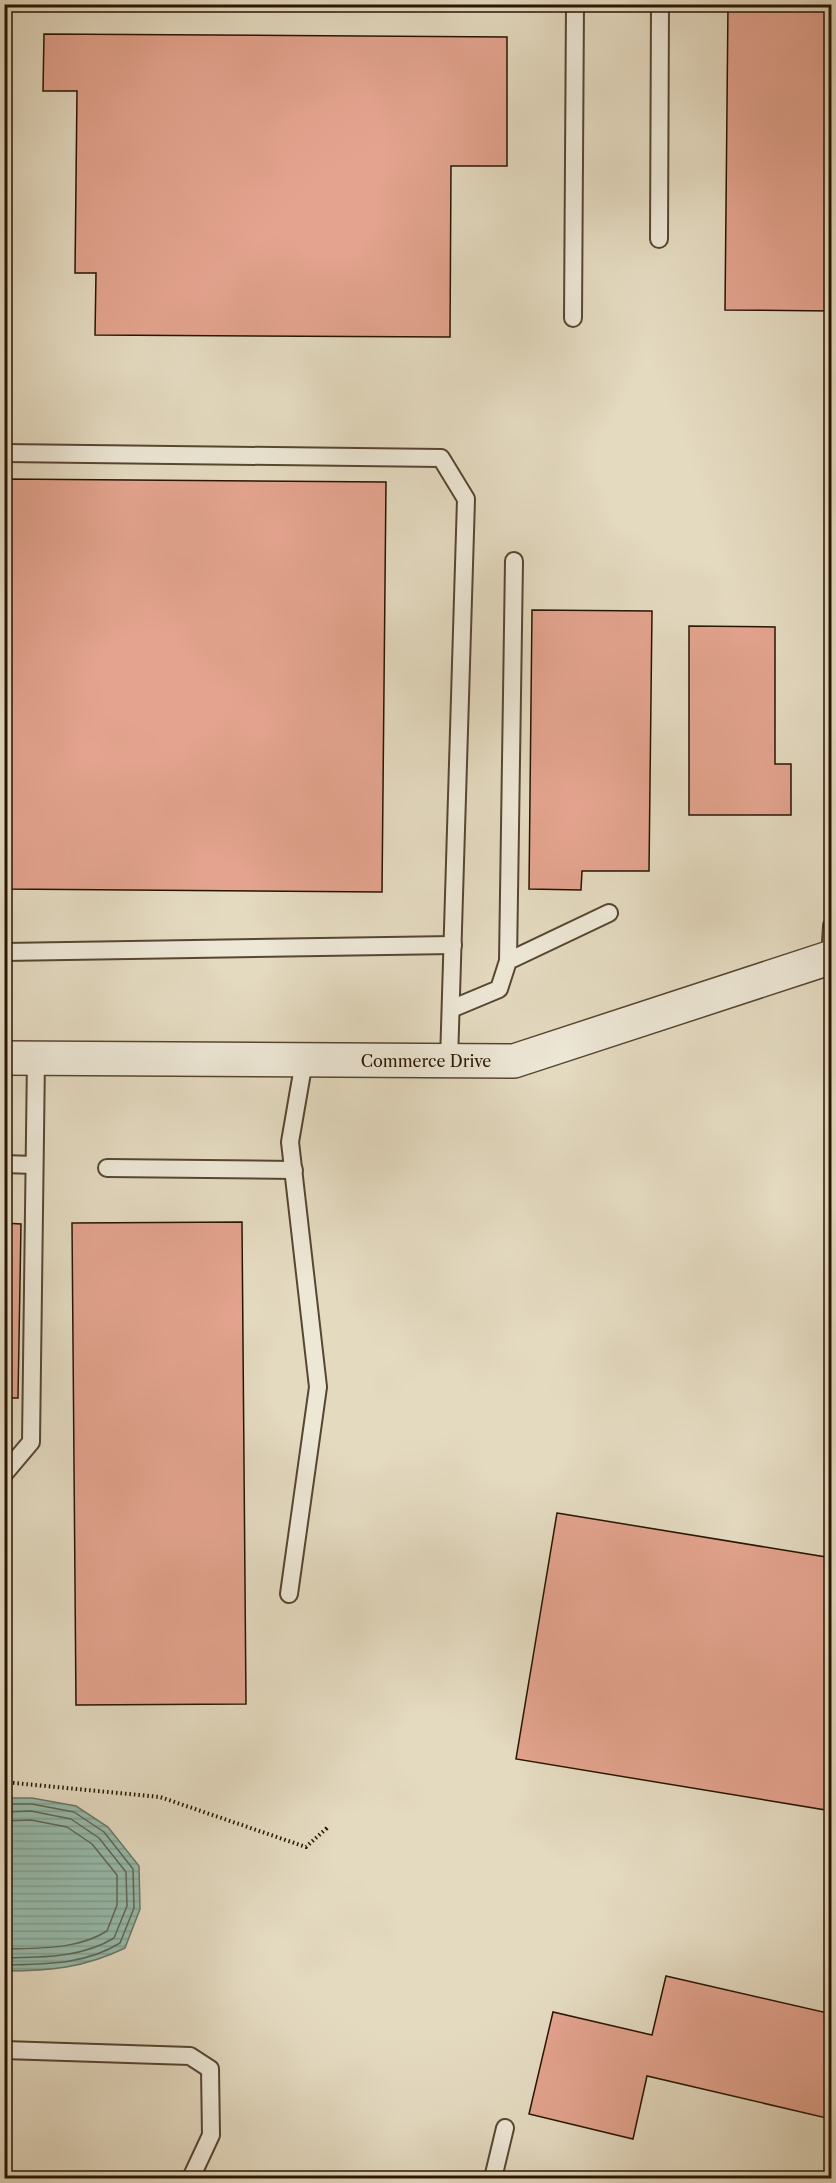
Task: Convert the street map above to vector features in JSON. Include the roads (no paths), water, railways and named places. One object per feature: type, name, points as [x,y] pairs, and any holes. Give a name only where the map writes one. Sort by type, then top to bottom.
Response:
[{"type":"street","name":"Commerce Drive","points":[[20,1058],[514,1061],[831,957]]},
{"type":"lane","points":[[573,318],[575,4]]},
{"type":"lane","points":[[659,239],[660,4]]},
{"type":"lane","points":[[4,453],[441,458],[466,499],[449,1061]]},
{"type":"lane","points":[[451,1010],[499,989],[508,961],[514,561]]},
{"type":"lane","points":[[508,961],[609,913]]},
{"type":"lane","points":[[831,926],[831,957]]},
{"type":"lane","points":[[4,952],[453,945]]},
{"type":"lane","points":[[4,1474],[31,1442],[34,1165],[20,1058]]},
{"type":"lane","points":[[289,1594],[318,1387],[290,1142],[304,1061]]},
{"type":"lane","points":[[4,1164],[34,1165]]},
{"type":"lane","points":[[107,1168],[294,1170]]},
{"type":"lane","points":[[4,2050],[190,2056],[210,2069],[211,2135],[191,2178]]},
{"type":"lane","points":[[493,2178],[505,2128]]},
{"type":"water","points":[[5,1798],[32,1798],[76,1806],[108,1827],[139,1866],[140,1909],[125,1948],[95,1960],[66,1967],[5,1971]]}]
